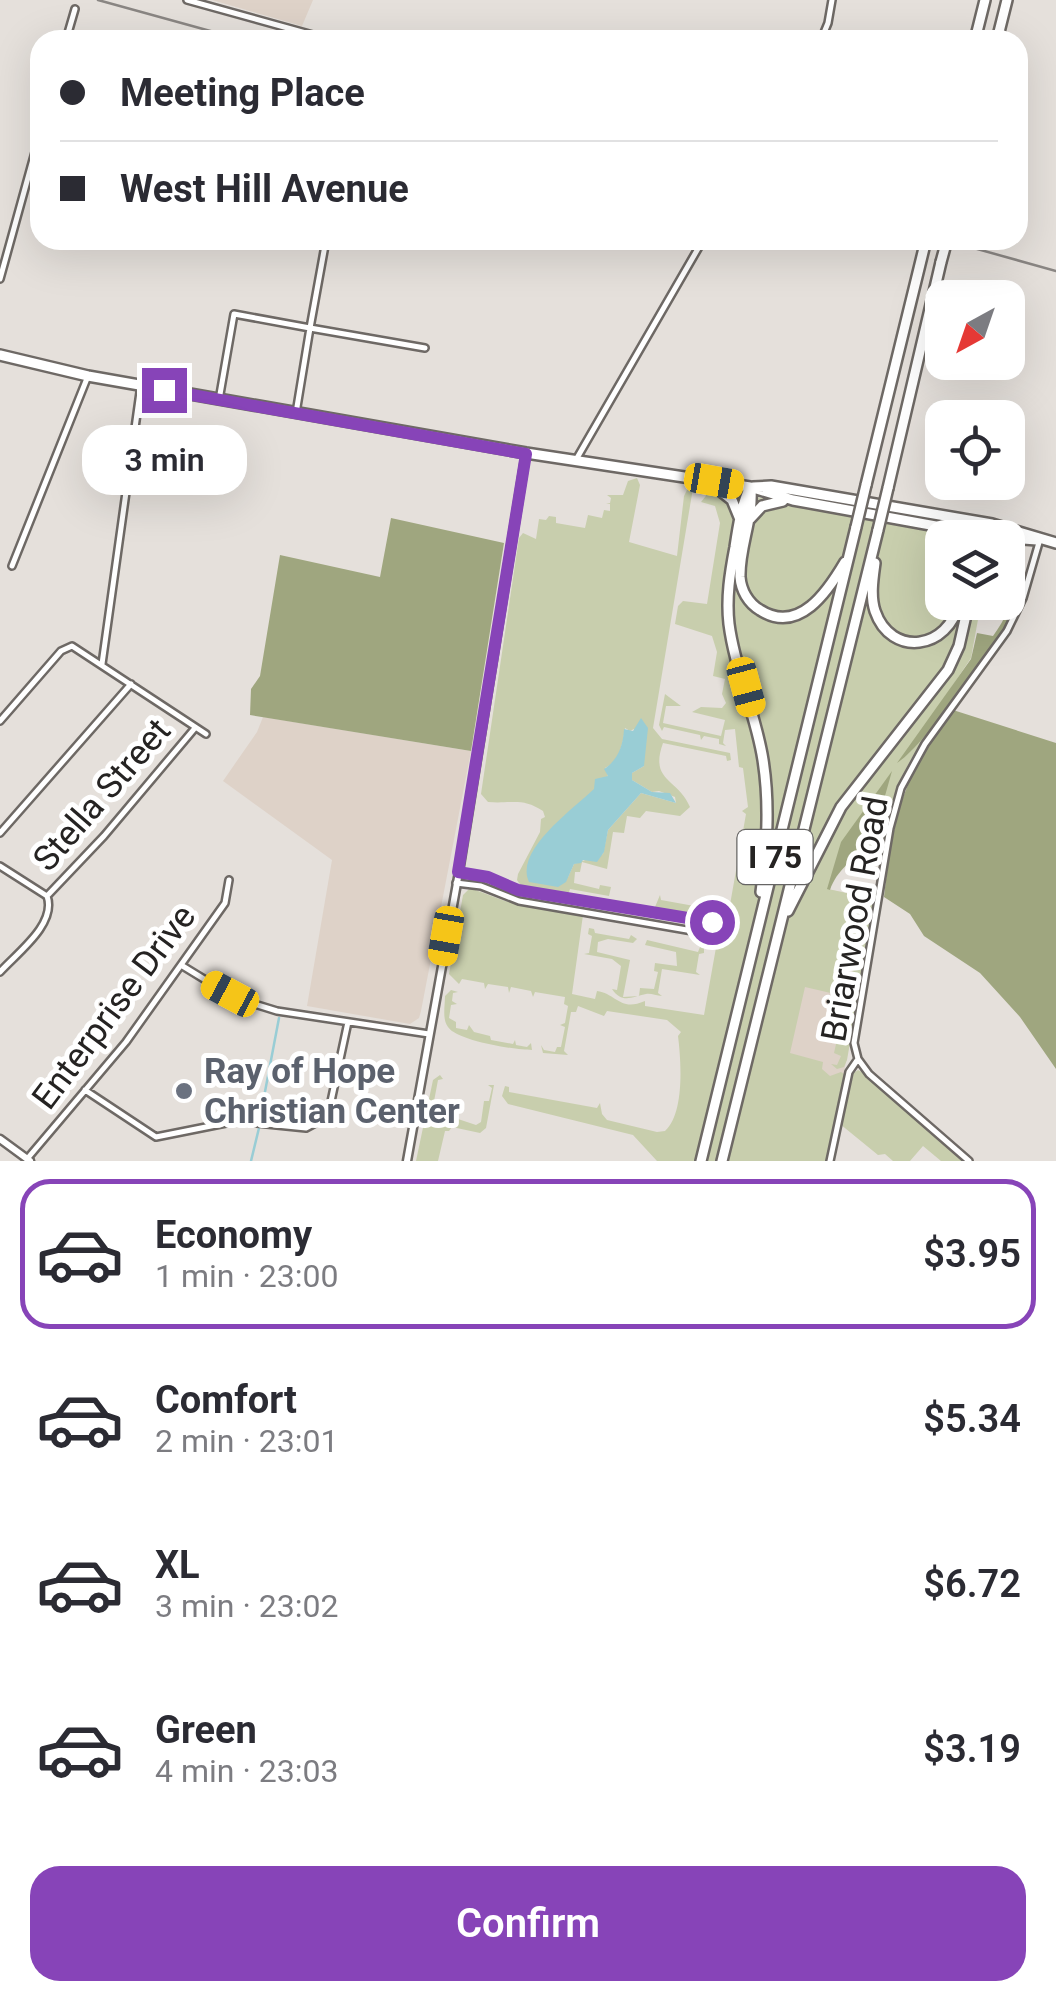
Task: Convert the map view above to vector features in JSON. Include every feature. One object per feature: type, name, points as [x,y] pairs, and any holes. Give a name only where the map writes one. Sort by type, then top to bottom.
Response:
[{"type":"highway","points":[[978,30],[985,0]]},
{"type":"highway","points":[[999,30],[1006,0]]},
{"type":"highway","name":"I 75","points":[[701,1161],[924,250]]},
{"type":"highway","name":"I 75","points":[[722,1161],[944,250]]},
{"type":"highway","points":[[0,355],[142,386],[526,454],[706,480],[925,524]]},
{"type":"highway","points":[[706,480],[732,500],[744,520],[740,579],[746,597],[764,613],[784,617],[807,610],[830,587],[850,554]]},
{"type":"highway","points":[[750,488],[771,486],[925,520]]},
{"type":"highway","points":[[750,488],[728,586],[729,623],[760,746],[767,801],[766,849],[755,937]]},
{"type":"highway","points":[[744,520],[767,504],[793,500]]},
{"type":"highway","points":[[878,530],[873,602],[881,624],[912,642],[932,639],[953,620]]},
{"type":"highway","points":[[1025,533],[1040,540]]},
{"type":"highway","points":[[1025,540],[1056,543]]},
{"type":"highway","points":[[778,932],[841,808],[948,670],[965,620]]},
{"type":"street","points":[[187,0],[295,30]]},
{"type":"street","points":[[825,30],[832,0]]},
{"type":"street","points":[[69,30],[75,9]]},
{"type":"street","points":[[0,279],[30,170]]},
{"type":"street","points":[[296,413],[324,250]]},
{"type":"street","points":[[575,461],[697,250]]},
{"type":"street","points":[[219,400],[234,314],[426,348]]},
{"type":"street","points":[[12,566],[88,376]]},
{"type":"street","points":[[102,664],[142,386]]},
{"type":"street","points":[[407,1161],[526,454]]},
{"type":"street","name":"Briarwood Road","points":[[830,1161],[849,1072],[858,1060],[854,1042],[897,800],[924,744],[1008,630],[1023,598],[1040,540]]},
{"type":"street","points":[[0,721],[61,651],[74,647],[206,734]]},
{"type":"street","points":[[0,833],[130,684]]},
{"type":"street","name":"Stella Street","points":[[47,896],[104,836],[195,728]]},
{"type":"street","points":[[0,866],[47,896],[50,904],[45,920],[0,972]]},
{"type":"street","points":[[456,884],[482,886],[520,901],[710,934],[712,922],[534,893],[488,877],[458,872]]},
{"type":"street","name":"Enterprise Drive","points":[[29,1160],[130,1036],[225,902],[229,880]]},
{"type":"street","points":[[180,964],[235,998],[277,1011],[429,1034]]},
{"type":"street","points":[[85,1090],[156,1137],[236,1121],[306,1128],[319,1121],[330,1106],[348,1022]]},
{"type":"street","points":[[858,1060],[969,1161]]},
{"type":"street","points":[[0,1139],[29,1160]]},
{"type":"shaded area","points":[[212,0],[313,0],[302,26]]},
{"type":"shaded area","points":[[263,717],[471,751],[421,1011],[410,1024],[307,1006],[332,860],[223,781]]},
{"type":"shaded area","points":[[827,889],[865,897],[876,895],[841,1089],[773,1081]]},
{"type":"green space","points":[[637,478],[640,485],[629,542],[677,556],[684,496],[688,488],[693,488],[653,728],[662,739],[730,753],[731,760],[663,743],[662,773],[690,807],[680,816],[646,811],[640,818],[627,816],[624,833],[613,832],[607,869],[582,862],[574,883],[599,889],[600,885],[611,887],[609,896],[570,889],[568,895],[521,886],[518,874],[540,832],[543,811],[523,803],[488,802],[481,794],[519,538],[523,533],[536,539],[539,519],[549,516],[556,517],[556,523],[585,528],[588,515],[602,518],[604,510],[610,511],[610,504],[606,503],[611,498],[607,495],[623,495],[628,481]],"holes":[[[625,728],[634,729],[644,766],[632,773],[632,780],[652,792],[675,797],[676,803],[641,793],[608,830],[603,854],[574,864],[568,877],[547,836],[608,776],[605,768],[617,756]]]},
{"type":"green space","points":[[709,492],[729,492],[925,527],[925,620],[978,620],[971,658],[942,701],[931,727],[934,726],[908,765],[883,835],[870,849],[890,774],[828,889],[865,897],[848,975],[835,994],[805,987],[790,1053],[823,1062],[822,1069],[830,1076],[844,1074],[827,1161],[657,1161],[633,1135],[508,1104],[502,1096],[505,1086],[509,1092],[597,1108],[600,1103],[607,1120],[665,1131],[679,1099],[681,1032],[667,1020],[607,1011],[604,1016],[578,1006],[576,1012],[571,1012],[564,1051],[568,1055],[543,1053],[541,1045],[544,1050],[555,1052],[561,1047],[565,1027],[560,1025],[565,1023],[568,1006],[564,1004],[565,997],[535,992],[533,997],[531,991],[511,987],[509,993],[508,987],[488,984],[485,989],[484,983],[462,979],[459,984],[449,974],[463,895],[470,888],[505,901],[583,915],[572,994],[595,999],[597,991],[624,1003],[645,1001],[645,1006],[704,1015],[717,942],[712,940],[719,938],[723,917],[728,916],[746,814],[742,811],[748,807],[735,729],[725,730],[726,746],[719,744],[719,739],[704,736],[701,740],[700,735],[664,727],[662,731],[659,725],[665,694],[681,706],[666,706],[663,723],[721,736],[725,720],[692,712],[701,707],[722,708],[726,703],[722,694],[725,679],[713,676],[717,652],[712,636],[675,624],[678,606],[683,601],[707,604],[720,523],[715,506],[701,502]]},
{"type":"green space","points":[[391,518],[504,543],[471,751],[250,715],[251,689],[260,676],[280,555],[380,577]]},
{"type":"green space","points":[[1002,620],[1009,620],[939,720],[897,763],[971,659],[977,633],[993,636]]},
{"type":"green space","points":[[953,710],[1056,743],[1056,1069],[1020,1017],[980,973],[924,936],[910,914],[884,897],[903,798],[922,756]]},
{"type":"green space","points":[[892,771],[870,849],[846,866],[827,889],[841,842]]},
{"type":"green space","points":[[660,895],[661,900],[711,909],[714,905],[716,914],[707,919],[660,911],[655,907]]},
{"type":"green space","points":[[876,895],[847,1060],[844,1067],[837,1069],[831,1064],[837,1065],[841,1056],[834,1053],[868,902]]},
{"type":"green space","points":[[589,928],[595,933],[629,939],[631,935],[637,939],[633,943],[608,939],[598,942],[597,952],[630,960],[623,997],[638,996],[623,998],[612,989],[617,990],[621,966],[612,959],[584,954],[589,953]]},
{"type":"green space","points":[[647,940],[698,952],[700,947],[704,948],[696,972],[700,975],[662,969],[658,993],[662,996],[639,996],[640,988],[654,989],[658,972],[654,971],[655,963],[677,966],[676,952],[645,945]]},
{"type":"green space","points":[[451,990],[458,992],[453,993],[452,1001],[457,1004],[451,1005],[449,1018],[456,1022],[456,1028],[467,1030],[469,1025],[491,1040],[513,1044],[515,1040],[516,1045],[527,1047],[531,1043],[532,1050],[487,1044],[454,1032],[444,1016],[445,996]]},
{"type":"green space","points":[[858,1070],[964,1161],[941,1161],[923,1146],[910,1161],[893,1161],[885,1154],[878,1155],[840,1124],[851,1075]]},
{"type":"green space","points":[[440,1075],[443,1079],[438,1080],[432,1112],[449,1121],[452,1117],[476,1125],[481,1122],[484,1101],[489,1101],[492,1088],[488,1085],[494,1085],[486,1128],[480,1133],[452,1127],[445,1131],[438,1161],[416,1161],[433,1080]]},
{"type":"water","points":[[641,718],[648,728],[644,766],[632,773],[632,780],[652,792],[670,793],[676,803],[641,793],[608,830],[604,852],[597,862],[583,860],[574,864],[566,882],[558,887],[529,882],[527,870],[537,844],[594,789],[595,779],[608,776],[604,769],[619,752],[624,729],[633,731]]},
{"type":"waterway","points":[[260,1118],[279,1018]]},
{"type":"waterway","points":[[251,1161],[259,1128]]},
{"type":"railway","points":[[98,0],[207,30]]},
{"type":"railway","points":[[981,250],[1056,271]]},
{"type":"place","name":"Ray of Hope Christian Center","points":[[184,1091]]},
{"type":"route","points":[[164,390],[526,454],[458,872],[488,877],[518,890],[712,922]]}]
